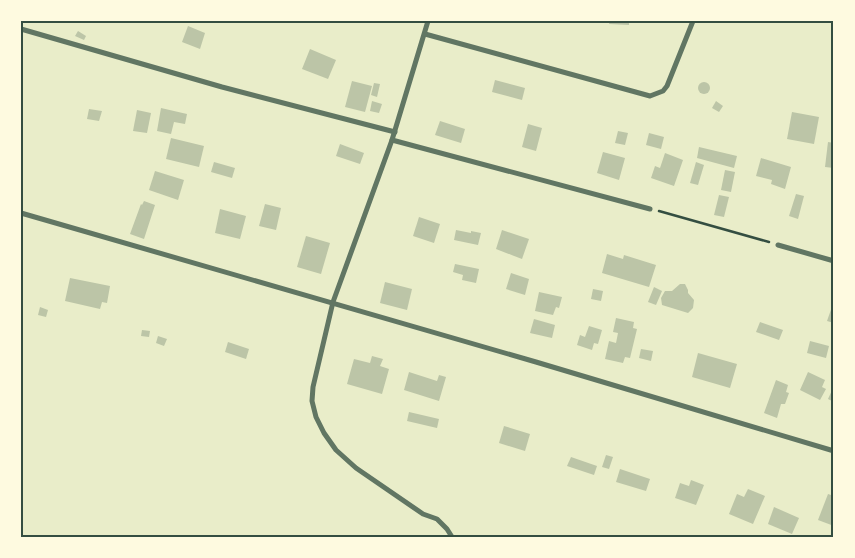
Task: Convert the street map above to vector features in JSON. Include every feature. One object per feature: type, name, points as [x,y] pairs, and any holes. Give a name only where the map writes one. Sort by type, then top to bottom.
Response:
[{"type":"street","points":[[428,21],[395,132],[333,302],[313,386],[312,402],[316,417],[336,450],[356,468],[423,514],[436,519],[447,529],[452,537]]},
{"type":"street","points":[[425,34],[650,96],[663,91],[667,86],[692,21]]},
{"type":"street","points":[[21,29],[222,86],[395,132]]},
{"type":"street","points":[[392,140],[650,209]]},
{"type":"street","points":[[21,213],[333,302],[834,451]]},
{"type":"street","points":[[778,245],[834,262]]},
{"type":"path","points":[[650,209],[778,245]]},
{"type":"building","points":[[610,21],[629,21],[629,25],[609,24]]},
{"type":"building","points":[[188,26],[205,33],[200,49],[182,42]]},
{"type":"building","points":[[78,31],[86,36],[84,40],[75,36]]},
{"type":"building","points":[[310,49],[336,60],[328,79],[302,69]]},
{"type":"building","points":[[495,80],[525,88],[522,100],[492,92]]},
{"type":"building","points":[[352,81],[372,86],[365,112],[345,107]]},
{"type":"building","points":[[702,82],[706,82],[710,88],[706,94],[702,94],[698,90],[698,86]]},
{"type":"building","points":[[374,83],[380,84],[377,97],[371,95]]},
{"type":"building","points":[[372,101],[382,104],[379,113],[370,111]]},
{"type":"building","points":[[716,101],[723,106],[719,112],[712,108]]},
{"type":"building","points":[[161,108],[187,114],[185,124],[174,122],[171,134],[157,131]]},
{"type":"building","points":[[89,109],[102,111],[99,121],[87,119]]},
{"type":"building","points":[[137,110],[151,113],[147,133],[133,131]]},
{"type":"building","points":[[792,112],[819,117],[814,144],[787,139]]},
{"type":"building","points":[[440,121],[465,129],[461,143],[435,135]]},
{"type":"building","points":[[528,124],[542,128],[536,151],[522,147]]},
{"type":"building","points":[[618,131],[628,133],[625,145],[615,143]]},
{"type":"building","points":[[649,133],[664,137],[661,149],[646,145]]},
{"type":"building","points":[[171,138],[204,146],[199,167],[166,159]]},
{"type":"building","points":[[828,142],[834,143],[834,168],[825,167]]},
{"type":"building","points":[[340,144],[364,153],[360,164],[336,156]]},
{"type":"building","points":[[699,147],[737,156],[734,168],[697,158]]},
{"type":"building","points":[[603,152],[625,158],[619,180],[597,173]]},
{"type":"building","points":[[665,153],[683,160],[674,186],[651,178],[655,166],[660,168]]},
{"type":"building","points":[[761,158],[791,167],[785,189],[771,184],[772,180],[756,176]]},
{"type":"building","points":[[214,162],[235,168],[232,178],[211,172]]},
{"type":"building","points":[[696,162],[704,165],[698,185],[690,183]]},
{"type":"building","points":[[725,170],[735,172],[731,192],[721,190]]},
{"type":"building","points":[[155,171],[184,180],[178,200],[149,190]]},
{"type":"building","points":[[796,194],[804,196],[798,219],[789,216]]},
{"type":"building","points":[[719,195],[729,197],[724,217],[714,215]]},
{"type":"building","points":[[144,201],[155,205],[144,239],[130,234],[141,204]]},
{"type":"building","points":[[265,204],[281,208],[276,230],[259,226]]},
{"type":"building","points":[[220,209],[246,216],[240,239],[215,233]]},
{"type":"building","points":[[419,217],[440,224],[434,243],[413,236]]},
{"type":"building","points":[[456,230],[481,233],[478,245],[454,240]]},
{"type":"building","points":[[502,230],[529,239],[522,259],[496,249]]},
{"type":"building","points":[[306,236],[330,243],[321,274],[297,267]]},
{"type":"building","points":[[607,254],[623,259],[624,255],[656,265],[649,287],[602,273]]},
{"type":"building","points":[[455,264],[479,269],[476,283],[462,280],[463,275],[453,272]]},
{"type":"building","points":[[511,273],[529,279],[525,295],[506,289]]},
{"type":"building","points":[[70,278],[110,286],[107,303],[102,302],[100,309],[65,301]]},
{"type":"building","points":[[385,282],[412,289],[407,310],[380,303]]},
{"type":"building","points":[[680,284],[685,284],[688,293],[694,300],[693,308],[688,313],[662,305],[661,298],[665,291],[672,291]]},
{"type":"building","points":[[654,287],[662,291],[656,305],[648,302]]},
{"type":"building","points":[[593,289],[603,291],[601,301],[591,299]]},
{"type":"building","points":[[539,292],[562,297],[559,308],[556,307],[553,315],[535,311]]},
{"type":"building","points":[[834,301],[834,323],[827,321]]},
{"type":"building","points":[[40,307],[48,310],[46,317],[38,315]]},
{"type":"building","points":[[616,318],[634,322],[633,328],[637,329],[630,358],[625,357],[623,363],[605,359],[609,341],[616,343],[618,333],[613,332]]},
{"type":"building","points":[[534,319],[555,325],[552,338],[530,333]]},
{"type":"building","points":[[760,322],[783,330],[779,340],[756,332]]},
{"type":"building","points":[[589,326],[602,330],[598,344],[594,343],[592,350],[577,345],[580,335],[585,337]]},
{"type":"building","points":[[142,330],[150,331],[149,337],[141,336]]},
{"type":"building","points":[[158,336],[167,339],[164,346],[156,343]]},
{"type":"building","points":[[810,341],[829,346],[826,358],[807,353]]},
{"type":"building","points":[[228,342],[249,349],[246,359],[225,352]]},
{"type":"building","points":[[641,349],[653,351],[651,361],[639,358]]},
{"type":"building","points":[[698,353],[737,364],[730,388],[692,377]]},
{"type":"building","points":[[372,356],[383,359],[380,366],[389,369],[382,394],[347,384],[354,359],[370,363]]},
{"type":"building","points":[[409,372],[437,381],[439,375],[446,377],[439,401],[404,390]]},
{"type":"building","points":[[808,372],[825,380],[822,387],[826,389],[820,400],[800,390]]},
{"type":"building","points":[[776,380],[788,385],[786,392],[789,393],[785,404],[781,404],[777,418],[764,413]]},
{"type":"building","points":[[834,386],[834,402],[828,399]]},
{"type":"building","points":[[409,412],[439,419],[437,428],[407,421]]},
{"type":"building","points":[[504,426],[530,434],[525,451],[499,443]]},
{"type":"building","points":[[606,455],[613,457],[609,469],[602,467]]},
{"type":"building","points":[[571,457],[597,466],[594,475],[567,466]]},
{"type":"building","points":[[620,469],[650,479],[646,491],[616,482]]},
{"type":"building","points":[[691,480],[704,485],[696,505],[675,498],[680,483],[689,486]]},
{"type":"building","points":[[748,489],[765,496],[753,524],[729,514],[737,494],[744,497]]},
{"type":"building","points":[[828,494],[834,496],[834,526],[818,520]]},
{"type":"building","points":[[774,507],[799,518],[792,534],[768,524]]}]
